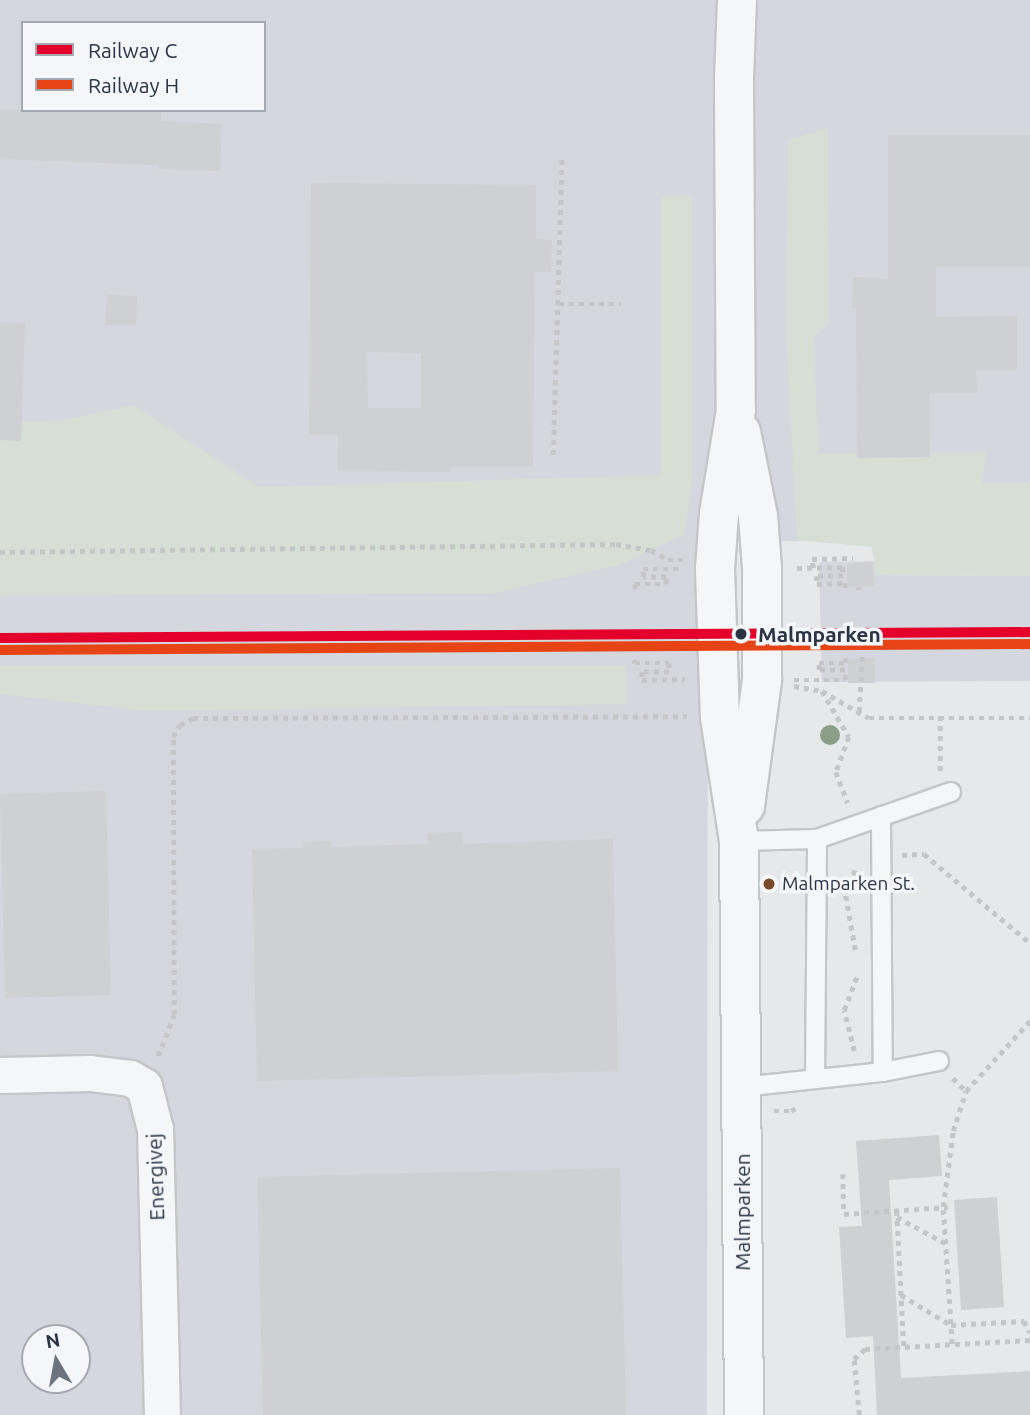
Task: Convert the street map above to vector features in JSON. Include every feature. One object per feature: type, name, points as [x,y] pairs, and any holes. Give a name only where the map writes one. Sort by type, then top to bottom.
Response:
[{"type":"street","name":"Malmparken","points":[[737,0],[734,79],[736,410],[715,559],[716,679],[739,841],[744,1415]]},
{"type":"street","name":"Malmparken","points":[[736,410],[758,516],[762,568],[762,680],[739,841]]},
{"type":"street","points":[[0,1076],[90,1073],[130,1078],[145,1086]]},
{"type":"street","name":"Energivej","points":[[145,1086],[155,1129],[162,1415]]},
{"type":"lane","points":[[739,841],[817,839],[951,792]]},
{"type":"lane","points":[[881,816],[883,1072]]},
{"type":"lane","points":[[815,1079],[817,839]]},
{"type":"lane","points":[[742,1087],[883,1072],[939,1061]]},
{"type":"path","points":[[553,455],[562,157]]},
{"type":"path","points":[[559,304],[621,304]]},
{"type":"path","points":[[0,552],[616,544],[651,550],[668,560],[715,559]]},
{"type":"path","points":[[845,589],[845,583],[817,583],[817,576],[844,576],[843,568],[814,568],[812,559],[853,558]]},
{"type":"path","points":[[635,590],[635,584],[666,584],[666,577],[643,577],[643,569],[670,569]]},
{"type":"path","points":[[859,712],[862,655]]},
{"type":"path","points":[[820,680],[845,680],[845,670],[819,670],[819,663],[845,663],[845,659]]},
{"type":"path","points":[[634,660],[635,663],[669,663],[669,672],[642,672],[642,680],[663,680]]},
{"type":"path","points":[[762,680],[822,691],[869,718],[1030,718]]},
{"type":"path","points":[[822,691],[849,737],[836,772],[856,825]]},
{"type":"path","points":[[145,1086],[174,1015],[173,737],[180,725],[193,718],[688,716]]},
{"type":"path","points":[[940,716],[940,780],[951,792]]},
{"type":"path","points":[[858,961],[845,893],[863,849],[881,855],[924,854],[1030,943]]},
{"type":"path","points":[[848,1075],[854,1049],[844,1010],[859,970]]},
{"type":"path","points":[[952,1345],[945,1243],[946,1207],[953,1131],[966,1091]]},
{"type":"path","points":[[843,1174],[844,1214],[897,1214],[946,1207]]},
{"type":"path","points":[[897,1214],[945,1243]]},
{"type":"path","points":[[897,1214],[904,1347]]},
{"type":"path","points":[[901,1295],[951,1325],[1024,1321],[1030,1333]]},
{"type":"path","points":[[859,1415],[853,1359],[865,1349],[1030,1340]]},
{"type":"shaded area","points":[[0,0],[1030,0],[1030,541],[708,541],[707,1415],[0,1415]]},
{"type":"shaded area","points":[[828,128],[829,324],[814,336],[818,453],[986,452],[982,483],[1030,483],[1030,576],[875,575],[872,547],[797,540],[786,331],[788,140]]},
{"type":"shaded area","points":[[692,195],[692,479],[684,535],[619,565],[494,593],[0,596],[0,422],[63,420],[134,405],[259,487],[661,475],[661,196]]},
{"type":"shaded area","points":[[875,561],[875,575],[1030,576],[1030,681],[822,682],[819,562]]},
{"type":"shaded area","points":[[0,666],[625,666],[627,704],[146,711],[0,694]]},
{"type":"building","points":[[0,110],[161,112],[161,121],[222,124],[220,171],[158,169],[158,165],[0,159]]},
{"type":"building","points":[[888,135],[1030,135],[1030,267],[936,267],[936,317],[1017,316],[1017,370],[976,370],[977,393],[929,393],[930,457],[857,458],[856,308],[852,308],[853,277],[888,279]]},
{"type":"building","points":[[311,183],[536,185],[536,239],[552,240],[551,272],[535,272],[533,467],[450,467],[450,472],[337,471],[338,435],[309,435]],"holes":[[[367,352],[421,353],[421,408],[368,408]]]},
{"type":"building","points":[[107,295],[137,296],[136,325],[105,325]]},
{"type":"building","points":[[0,322],[25,323],[21,441],[0,440]]},
{"type":"building","points":[[873,562],[874,586],[847,587],[847,564]]},
{"type":"building","points":[[875,658],[875,683],[848,683],[848,659]]},
{"type":"building","points":[[106,791],[111,995],[5,998],[0,794]]},
{"type":"building","points":[[463,832],[463,844],[613,839],[618,1071],[257,1081],[252,849],[304,848],[303,842],[331,841],[331,847],[428,844],[427,833]]},
{"type":"building","points":[[939,1135],[942,1176],[889,1180],[901,1378],[1030,1371],[1030,1415],[877,1415],[873,1336],[846,1338],[839,1227],[862,1226],[856,1141]]},
{"type":"building","points":[[620,1168],[626,1415],[263,1415],[257,1177]]},
{"type":"building","points":[[997,1197],[1004,1307],[961,1310],[954,1200]]},
{"type":"rail line","name":"C","points":[[0,638],[1030,632]]},
{"type":"rail line","name":"H","points":[[0,650],[1030,644]]},
{"type":"place","name":"Malmparken","points":[[741,634]]},
{"type":"place","name":"Malmparken St.","points":[[769,884]]}]
